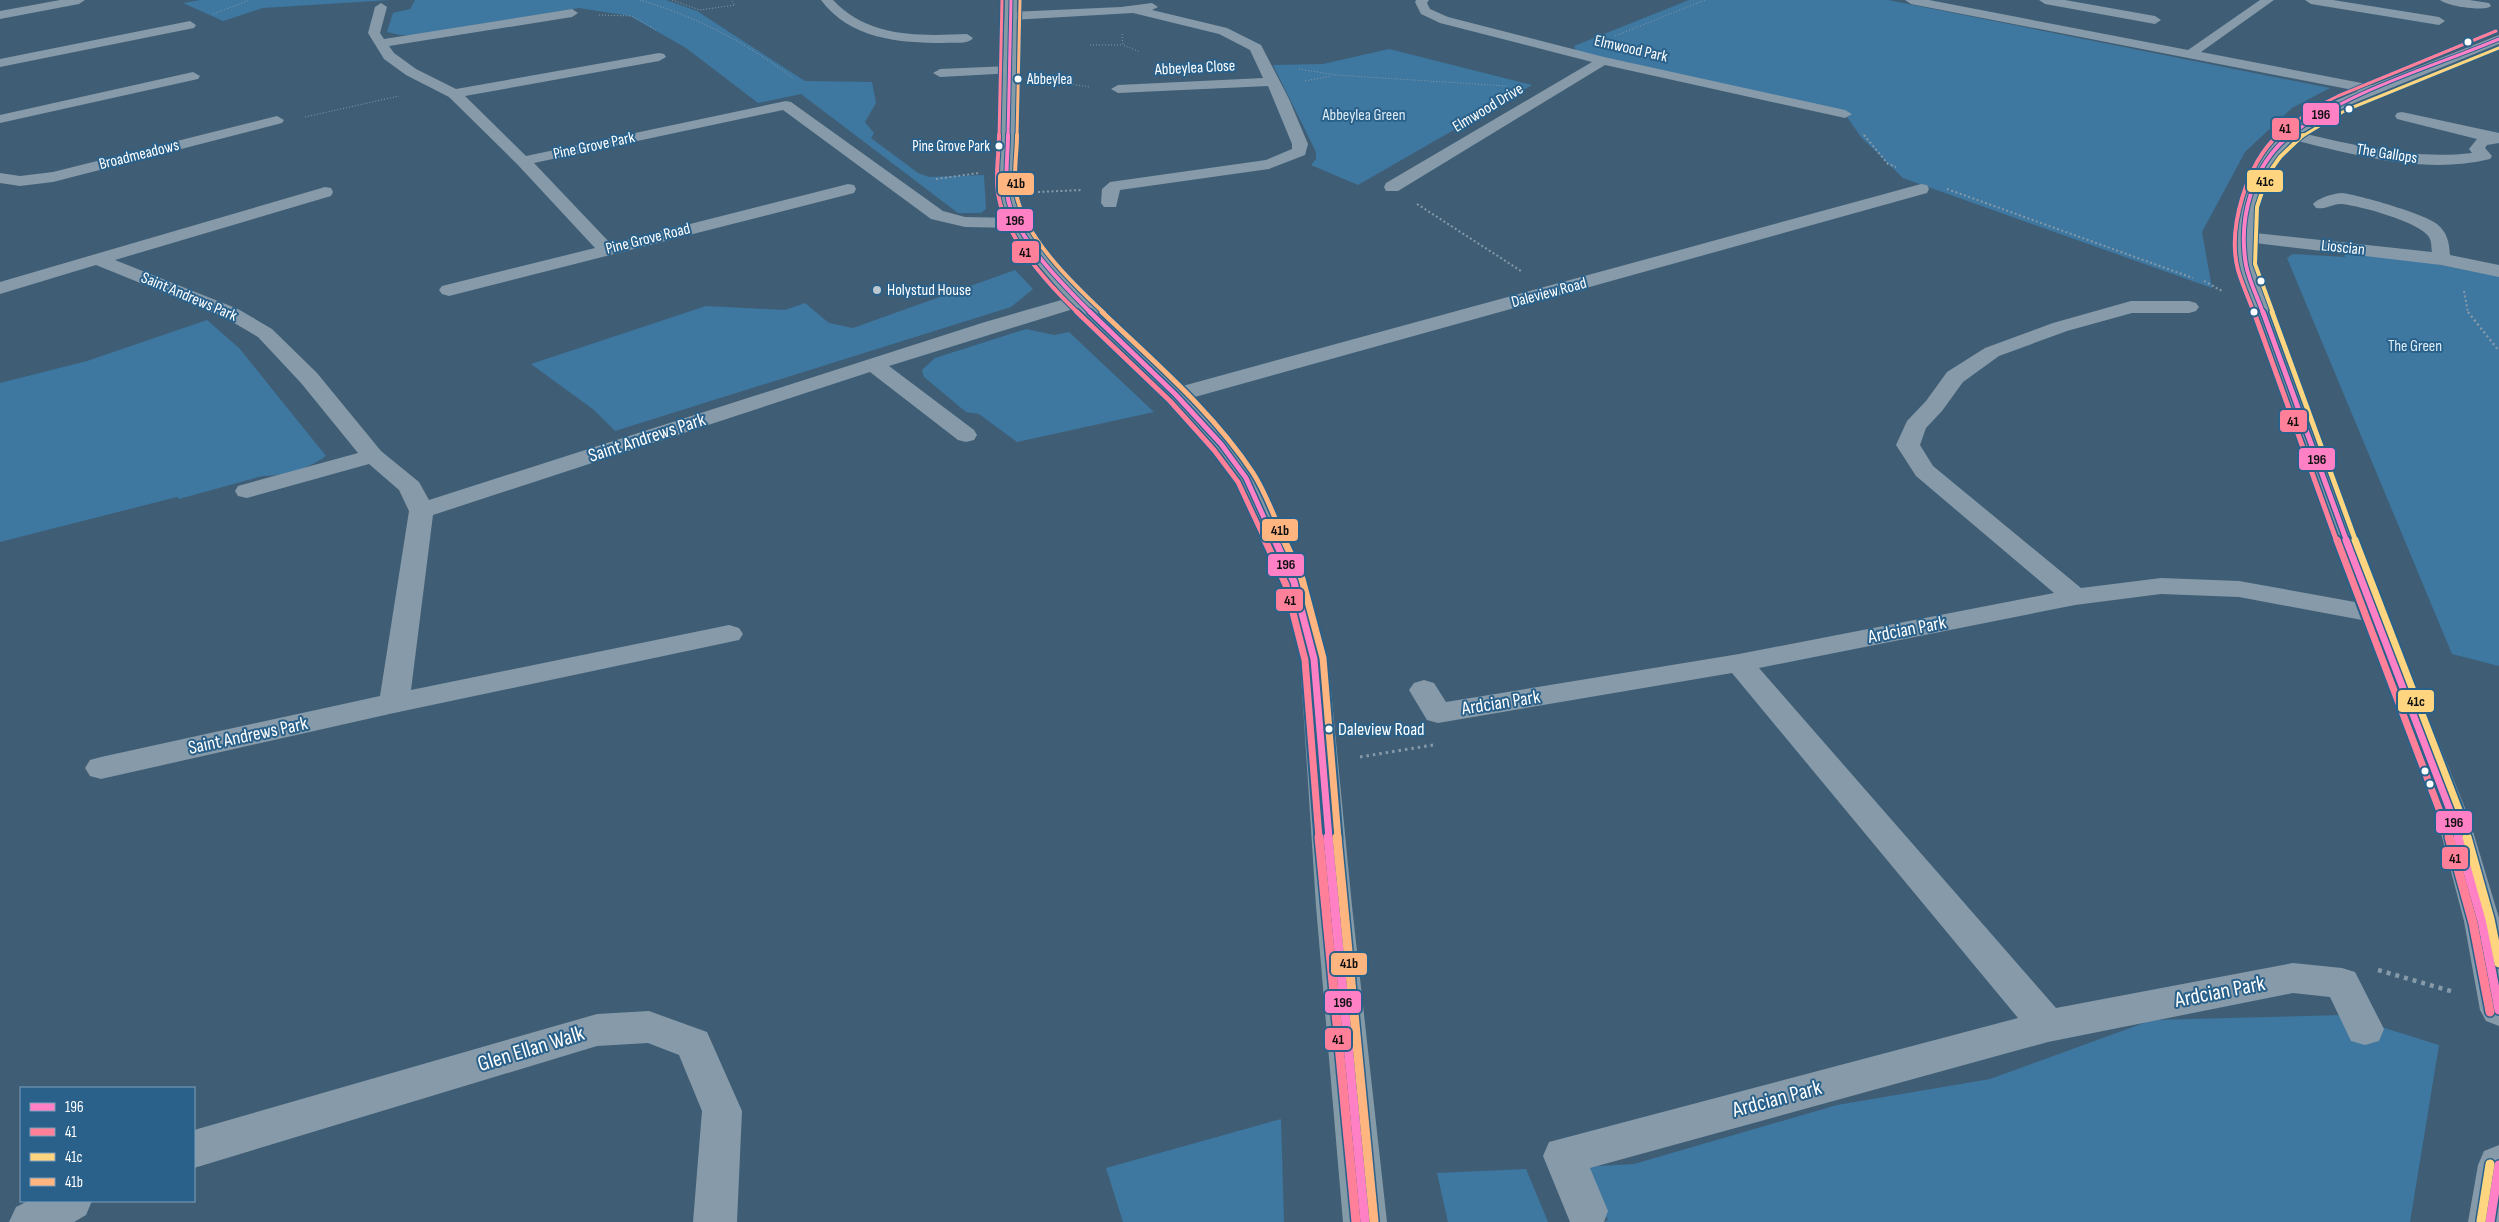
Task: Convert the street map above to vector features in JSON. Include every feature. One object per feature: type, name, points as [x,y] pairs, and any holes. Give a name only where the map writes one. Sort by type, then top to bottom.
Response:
[{"type":"main road","points":[[1011,8],[1007,193],[1016,223],[1035,250],[1079,301],[1176,395],[1221,444],[1246,478],[1294,582],[1314,659],[1335,916],[1365,1222]]},
{"type":"street","points":[[0,15],[75,0]]},
{"type":"street","points":[[827,0],[849,21],[881,34],[901,38],[930,40],[967,38]]},
{"type":"street","name":"Elmwood Park","points":[[1423,0],[1421,2],[1425,11],[1444,20],[1603,61],[1845,114]]},
{"type":"street","points":[[1911,0],[2375,90]]},
{"type":"street","points":[[2045,0],[2155,20]]},
{"type":"street","points":[[2190,54],[2268,0]]},
{"type":"street","points":[[2311,0],[2439,21]]},
{"type":"street","points":[[2446,0],[2485,6]]},
{"type":"street","points":[[1135,10],[1164,3]]},
{"type":"street","points":[[381,7],[374,33],[380,43],[572,13]]},
{"type":"street","points":[[1011,8],[1135,10],[1223,31],[1256,48],[1261,62],[1274,82],[1300,144],[1299,152],[1269,164],[1126,184],[1110,196]]},
{"type":"street","points":[[0,63],[190,25]]},
{"type":"street","points":[[2498,1007],[2482,921],[2453,818],[2374,614],[2246,266],[2245,236],[2249,205],[2260,170],[2281,143],[2315,116],[2499,39]]},
{"type":"street","name":"Pine Grove Park","points":[[380,43],[389,56],[411,72],[454,94],[523,161],[606,249]]},
{"type":"street","points":[[454,94],[659,57]]},
{"type":"street","name":"Elmwood Drive","points":[[1392,187],[1603,61]]},
{"type":"street","points":[[940,73],[1009,77]]},
{"type":"street","points":[[0,119],[193,76]]},
{"type":"street","name":"Abbeylea Close","points":[[1118,89],[1274,82]]},
{"type":"street","name":"Pine Grove Park","points":[[523,161],[786,105],[937,215],[965,222],[1016,223]]},
{"type":"street","name":"The Gallops","points":[[2402,116],[2496,138]]},
{"type":"street","name":"Broadmeadows","points":[[0,178],[20,181],[52,177],[277,120]]},
{"type":"street","name":"The Gallops","points":[[2292,135],[2405,160],[2492,159]]},
{"type":"street","name":"The Gallops","points":[[2492,159],[2476,148],[2482,142],[2496,138]]},
{"type":"street","name":"Pine Grove Road","points":[[449,290],[848,189]]},
{"type":"street","name":"Daleview Road","points":[[1176,395],[1555,292],[1920,189]]},
{"type":"street","name":"Saint Andrews Park","points":[[0,288],[325,192]]},
{"type":"street","points":[[2322,204],[2340,198],[2414,218],[2431,228],[2440,239],[2441,259]]},
{"type":"street","name":"Lioscian","points":[[2245,236],[2441,259],[2499,270]]},
{"type":"street","name":"Saint Andrews Park","points":[[99,260],[231,312],[265,333],[308,378],[373,456],[410,487],[422,511],[873,364],[1079,301]]},
{"type":"street","points":[[2075,597],[1924,472],[1908,445],[1915,426],[1955,377],[1992,352],[2060,327],[2131,307],[2189,307]]},
{"type":"street","points":[[873,364],[966,435]]},
{"type":"street","points":[[247,491],[373,456]]},
{"type":"street","points":[[394,704],[422,511]]},
{"type":"street","name":"Ardcian Park","points":[[1424,690],[1438,713],[1739,663],[2075,597],[2161,586],[2239,588],[2374,614]]},
{"type":"street","name":"Saint Andrews Park","points":[[101,768],[729,634]]},
{"type":"street","points":[[1739,663],[2048,1026]]},
{"type":"street","name":"Ardcian Park","points":[[1587,1211],[1564,1156],[2048,1026],[2293,978],[2342,983],[2365,1029]]},
{"type":"street","name":"Glen Ellan Walk","points":[[195,1149],[597,1030],[648,1027],[694,1044],[722,1111],[715,1222]]},
{"type":"street","points":[[2490,1222],[2499,1165]]},
{"type":"street","points":[[31,1222],[70,1202]]},
{"type":"path","points":[[190,25],[185,22],[229,10],[250,0]]},
{"type":"path","points":[[672,0],[700,10],[735,5],[732,1]]},
{"type":"path","points":[[1577,54],[1637,26],[1705,0]]},
{"type":"path","points":[[597,15],[632,16],[662,33]]},
{"type":"path","points":[[1090,45],[1123,44]]},
{"type":"path","points":[[1261,62],[1336,75],[1528,88],[1549,92]]},
{"type":"path","points":[[1009,77],[1088,88],[1093,85]]},
{"type":"path","points":[[277,120],[291,120],[439,87]]},
{"type":"path","points":[[1845,114],[1888,164],[1897,167]]},
{"type":"path","points":[[1941,186],[2211,284],[2219,290],[2257,296]]},
{"type":"path","points":[[1392,187],[1555,292]]},
{"type":"path","points":[[1007,193],[1110,196]]},
{"type":"path","points":[[2462,283],[2468,314],[2499,351]]},
{"type":"path","points":[[1322,762],[1443,744]]},
{"type":"path","points":[[2372,968],[2498,1007]]},
{"type":"green space","points":[[200,0],[391,0],[263,8],[223,21],[183,3]]},
{"type":"green space","points":[[415,0],[666,0],[697,11],[805,81],[872,82],[876,103],[865,122],[874,133],[871,138],[918,173],[929,177],[984,175],[986,209],[981,213],[958,213],[801,94],[758,103],[686,48],[630,16],[579,8],[413,35],[387,32],[393,13],[410,9]]},
{"type":"green space","points":[[1689,0],[1888,0],[2330,88],[2292,108],[2245,152],[2202,232],[2212,288],[1903,178],[1861,137],[1845,114],[1577,54],[1574,46]]},
{"type":"green space","name":"Abbeylea Green","points":[[1389,49],[1532,85],[1358,185],[1311,165],[1316,159],[1316,152],[1273,65],[1323,64]]},
{"type":"green space","name":"The Green","points":[[2344,253],[2414,260],[2499,276],[2499,666],[2452,654],[2287,258],[2293,254],[2345,257]]},
{"type":"green space","points":[[1015,270],[1033,289],[1011,307],[615,431],[594,410],[531,364],[706,306],[785,310],[805,303],[829,323],[853,328]]},
{"type":"green space","points":[[207,320],[239,348],[326,456],[312,465],[296,471],[262,476],[179,499],[177,497],[0,542],[0,383],[87,361]]},
{"type":"green space","points":[[1026,329],[1054,335],[1069,332],[1154,412],[1017,442],[979,414],[966,412],[924,377],[922,370],[935,358]]},
{"type":"green space","points":[[2343,1015],[2439,1045],[2410,1222],[1604,1222],[1608,1220],[1583,1167],[1634,1164],[1837,1105],[1990,1079],[2152,1020]]},
{"type":"green space","points":[[1281,1119],[1284,1222],[1123,1222],[1106,1168]]},
{"type":"green space","points":[[1526,1169],[1548,1222],[1448,1222],[1437,1173]]},
{"type":"transit line","name":"41","points":[[1002,0],[998,193],[1008,227],[1028,256],[1072,307],[1170,401],[1214,450],[1238,482],[1286,585],[1305,660],[1325,907],[1356,1222]]},
{"type":"transit line","name":"196","points":[[1011,0],[1007,193],[1016,223],[1035,250],[1079,301],[1176,395],[1221,444],[1246,478],[1294,582],[1314,659],[1334,906],[1365,1222]]},
{"type":"transit line","name":"41b","points":[[1020,0],[1016,192],[1024,219],[1042,245],[1085,295],[1182,389],[1228,439],[1254,474],[1302,579],[1323,658],[1343,905],[1374,1221]]},
{"type":"transit line","name":"41","points":[[2490,1012],[2473,923],[2445,821],[2365,617],[2238,269],[2237,246],[2238,223],[2244,191],[2254,165],[2270,143],[2290,124],[2312,109],[2338,96],[2496,31]]},
{"type":"transit line","name":"196","points":[[2499,39],[2341,104],[2322,113],[2287,137],[2273,152],[2260,170],[2255,181],[2248,204],[2246,241],[2246,266],[2373,614],[2453,818],[2482,921],[2499,1010]]},
{"type":"transit line","name":"41c","points":[[2499,48],[2346,110],[2310,130],[2280,157],[2268,174],[2263,184],[2257,207],[2254,242],[2255,264],[2381,611],[2461,815],[2490,919],[2499,963]]},
{"type":"transit line","name":"41c","points":[[2481,1221],[2490,1164]]},
{"type":"transit line","name":"196","points":[[2490,1222],[2499,1165]]},
{"type":"place","name":"Abbeylea","points":[[1018,79]]},
{"type":"place","name":"Pine Grove Park","points":[[999,146]]},
{"type":"place","name":"Holystud House","points":[[877,290]]},
{"type":"place","name":"Daleview Road","points":[[1329,729]]}]
